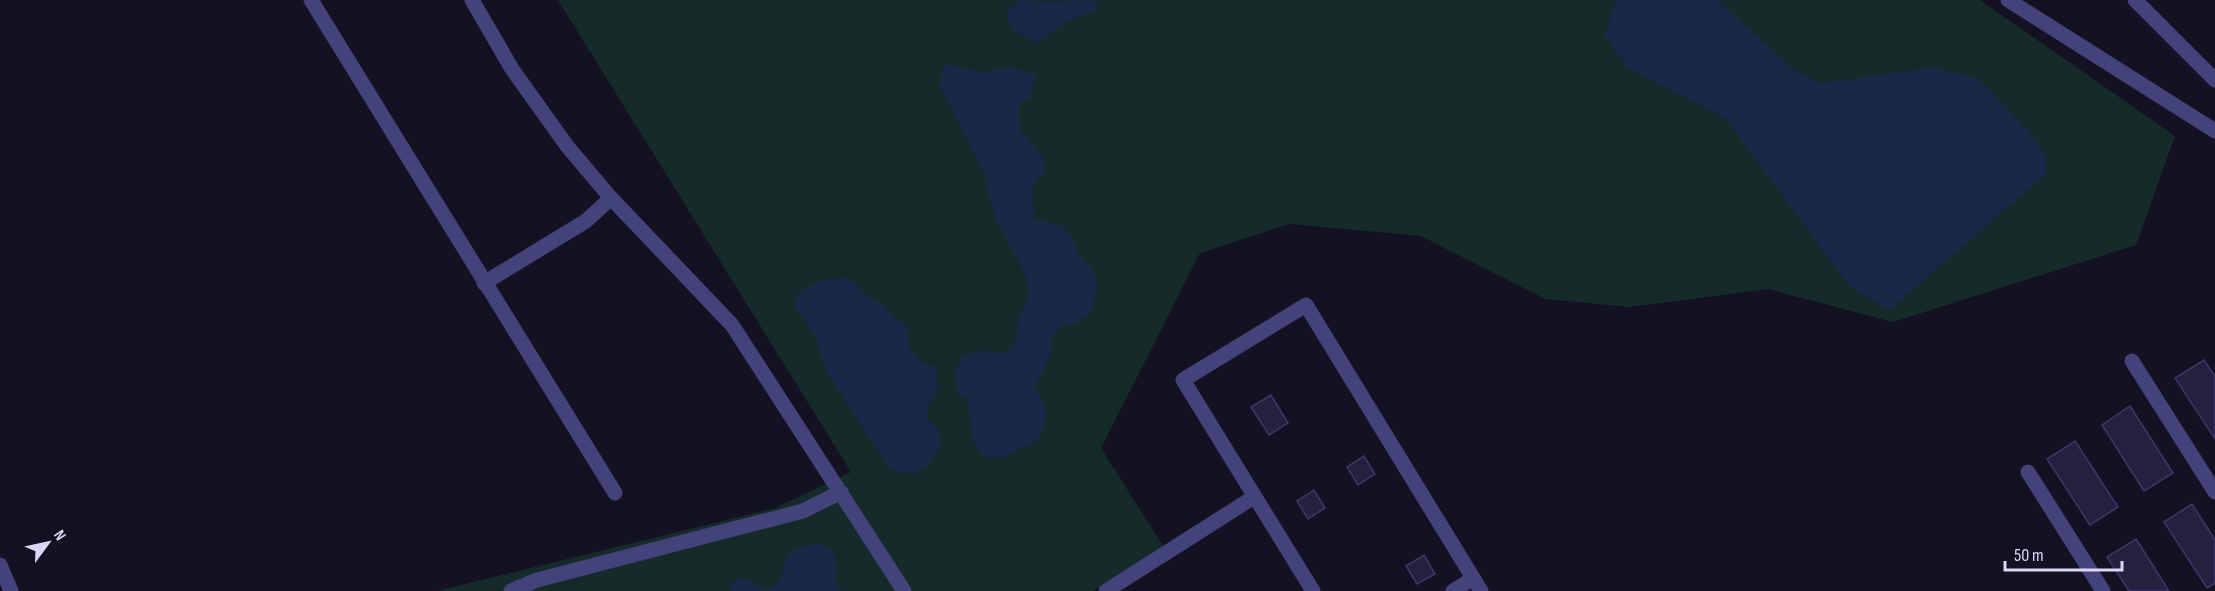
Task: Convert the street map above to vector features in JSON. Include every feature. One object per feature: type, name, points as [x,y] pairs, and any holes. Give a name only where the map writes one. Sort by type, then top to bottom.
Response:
[{"type":"street","points":[[310,0],[615,493]]},
{"type":"street","points":[[472,0],[512,69],[567,146],[611,198],[732,325],[904,591]]},
{"type":"street","points":[[2008,0],[2215,131]]},
{"type":"street","points":[[2135,0],[2215,80]]},
{"type":"street","points":[[484,283],[586,221],[611,198]]},
{"type":"street","points":[[1313,591],[1182,380],[1306,305],[1476,585],[1453,591]]},
{"type":"street","points":[[2132,361],[2215,492]]},
{"type":"street","points":[[2028,472],[2103,591]]},
{"type":"street","points":[[511,591],[537,580],[803,511],[841,492]]},
{"type":"street","points":[[1106,591],[1254,497]]},
{"type":"street","points":[[0,565],[11,591]]},
{"type":"green space","points":[[558,0],[1980,0],[2175,136],[2136,245],[1893,322],[1768,289],[1630,307],[1545,299],[1421,236],[1289,224],[1200,253],[1101,448],[1163,546],[1093,591],[437,591],[775,508],[851,472]]},
{"type":"water","points":[[1019,0],[1051,2],[1096,0],[1097,9],[1065,23],[1038,43],[1016,32],[1009,23],[1006,11]]},
{"type":"water","points":[[1617,0],[1717,0],[1794,70],[1821,83],[1935,67],[1979,79],[2027,130],[2045,154],[2047,173],[1889,310],[1849,286],[1726,119],[1628,68],[1604,35]]},
{"type":"water","points":[[947,64],[981,72],[1011,67],[1036,75],[1030,98],[1021,103],[1018,122],[1024,135],[1042,155],[1046,172],[1034,187],[1035,219],[1064,226],[1073,239],[1078,254],[1093,270],[1098,287],[1091,311],[1071,327],[1061,325],[1052,337],[1051,354],[1035,387],[1047,411],[1039,440],[1000,458],[986,456],[975,444],[970,425],[968,398],[958,397],[955,371],[963,356],[980,351],[1006,352],[1015,343],[1019,317],[1029,297],[1026,276],[995,217],[983,171],[940,86],[942,67]]},
{"type":"water","points":[[843,277],[855,282],[870,299],[883,304],[893,317],[907,326],[908,341],[913,353],[922,362],[937,367],[938,392],[929,403],[927,417],[939,432],[941,447],[920,471],[907,473],[889,468],[826,370],[815,335],[794,306],[799,292],[821,281]]},
{"type":"water","points":[[822,544],[833,551],[837,573],[835,583],[842,591],[729,591],[731,582],[741,577],[751,580],[760,589],[771,589],[778,582],[790,555],[806,546]]},
{"type":"building","points":[[2204,360],[2215,377],[2215,439],[2175,378]]},
{"type":"building","points":[[1271,395],[1288,423],[1269,435],[1251,407]]},
{"type":"building","points":[[2130,406],[2173,473],[2144,491],[2102,425]]},
{"type":"building","points":[[2075,441],[2118,507],[2090,525],[2047,459]]},
{"type":"building","points":[[1364,456],[1375,474],[1358,485],[1347,467]]},
{"type":"building","points":[[1314,490],[1325,508],[1308,519],[1297,501]]},
{"type":"building","points":[[2192,504],[2215,540],[2215,583],[2207,588],[2164,522]]},
{"type":"building","points":[[2136,539],[2169,591],[2129,591],[2107,557]]},
{"type":"building","points":[[1424,555],[1435,574],[1417,584],[1406,566]]}]
